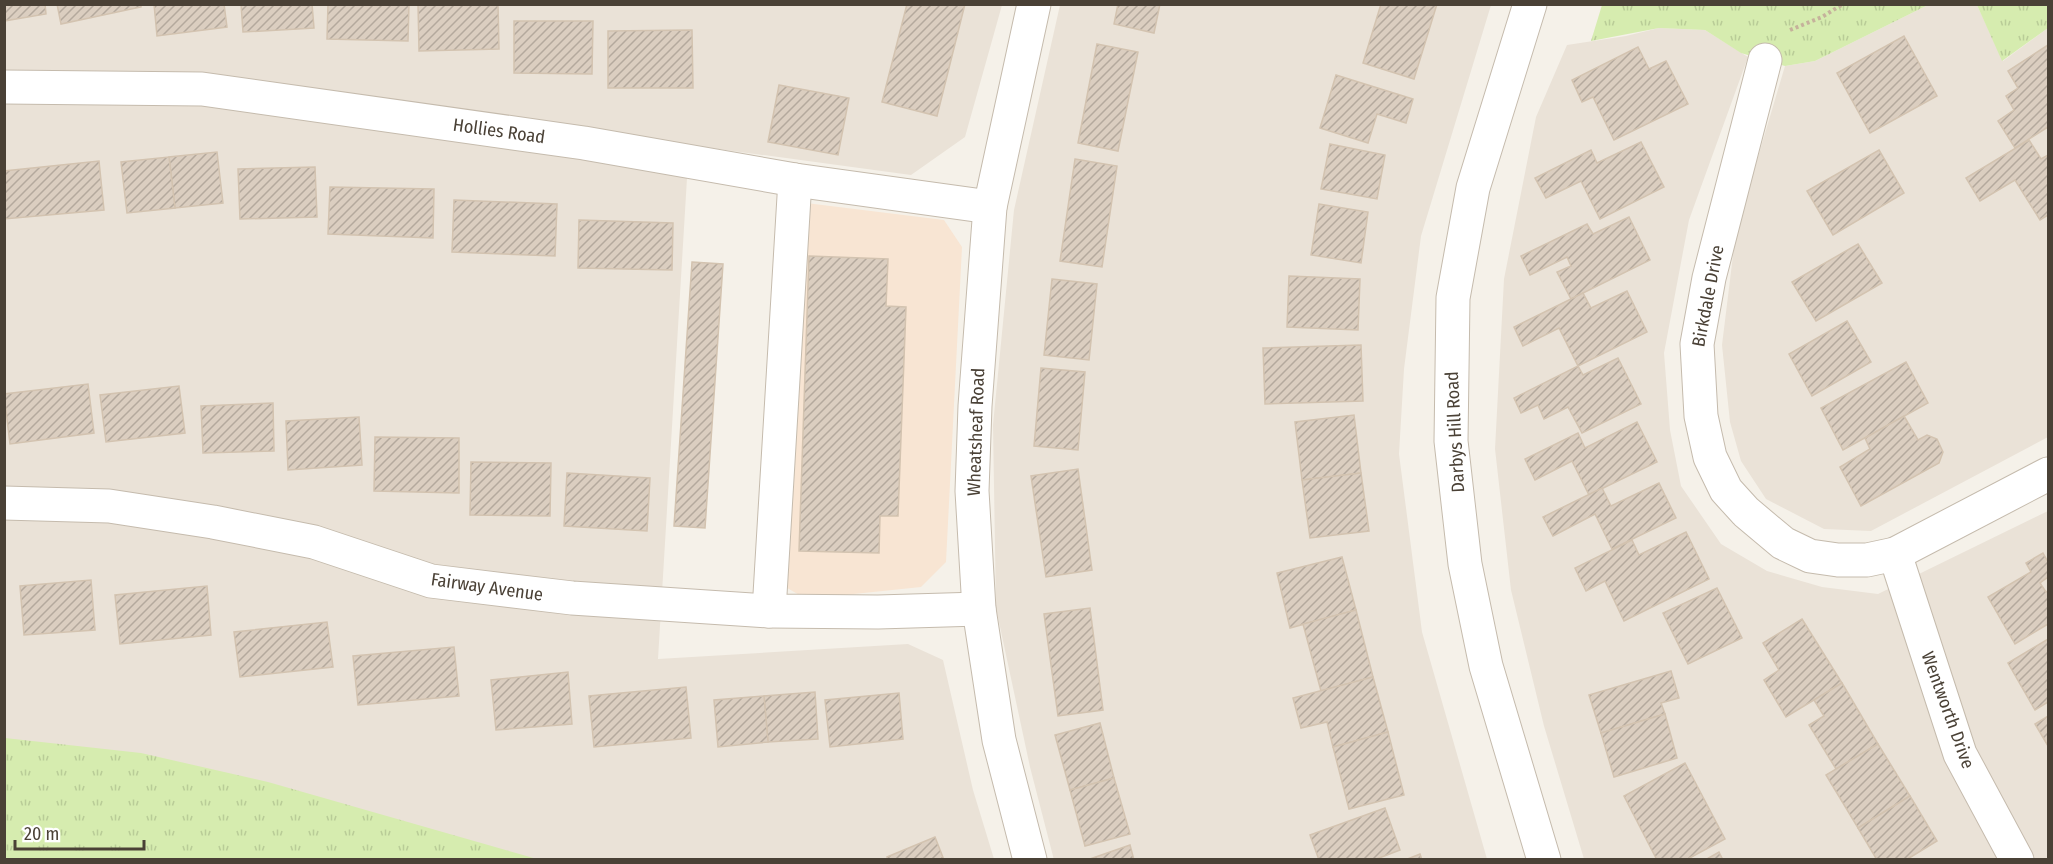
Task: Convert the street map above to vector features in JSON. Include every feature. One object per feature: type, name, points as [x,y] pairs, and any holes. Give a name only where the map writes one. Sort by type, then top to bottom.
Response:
[{"type":"street","name":"Wheatsheaf Road","points":[[1030,860],[999,740],[979,609],[972,491],[975,406],[990,207],[1034,4]]},
{"type":"street","name":"Darbys Hill Road","points":[[1530,4],[1473,188],[1453,298],[1451,441],[1465,564],[1486,666],[1544,860]]},
{"type":"street","name":"Birkdale Drive","points":[[1765,60],[1708,278],[1696,344],[1701,416],[1710,457],[1726,490],[1746,512],[1783,543],[1810,556],[1838,560],[1867,560],[1895,554],[2049,474]]},
{"type":"street","name":"Hollies Road","points":[[4,87],[202,89],[584,143],[795,180],[990,207]]},
{"type":"street","points":[[770,611],[795,180]]},
{"type":"street","name":"Fairway Avenue","points":[[4,503],[109,506],[213,522],[314,542],[431,581],[572,598],[770,611],[878,612],[979,609]]},
{"type":"street","name":"Wentworth Drive","points":[[1895,554],[1960,754],[2017,860]]},
{"type":"path","points":[[1765,60],[1787,31],[1822,17],[1843,4]]},
{"type":"shaded area","points":[[5,5],[1002,5],[965,137],[911,175],[689,145],[658,659],[908,644],[943,660],[973,790],[994,859],[5,860]]},
{"type":"shaded area","points":[[1060,5],[1491,5],[1421,236],[1404,369],[1399,454],[1422,632],[1487,859],[1054,860],[1030,767],[996,608],[993,425],[1014,210]]},
{"type":"shaded area","points":[[1928,5],[1977,5],[2003,61],[2048,28],[2048,437],[1871,531],[1824,529],[1766,499],[1741,461],[1730,422],[1722,345],[1736,231],[1785,66],[1815,61]]},
{"type":"shaded area","points":[[1659,28],[1705,30],[1748,57],[1689,220],[1664,353],[1670,430],[1681,486],[1721,544],[1767,571],[1822,587],[1878,594],[2048,511],[2048,859],[1584,859],[1544,726],[1511,590],[1495,449],[1504,279],[1536,117],[1567,45],[1626,36]]},
{"type":"shaded area","points":[[806,203],[944,220],[962,247],[946,562],[921,587],[806,599],[784,586]]},
{"type":"green space","points":[[1602,5],[1928,5],[1815,61],[1785,66],[1741,53],[1705,30],[1659,28],[1591,41]]},
{"type":"green space","points":[[1977,5],[2048,5],[2048,28],[2002,61]]},
{"type":"green space","points":[[5,738],[141,753],[268,782],[537,859],[5,859]]},
{"type":"building","points":[[4,4],[45,4],[46,14],[4,21]]},
{"type":"building","points":[[57,4],[141,4],[141,7],[61,24]]},
{"type":"building","points":[[154,4],[224,4],[227,27],[157,36]]},
{"type":"building","points":[[241,4],[312,4],[314,28],[243,32]]},
{"type":"building","points":[[328,4],[409,4],[408,41],[327,39]]},
{"type":"building","points":[[418,4],[498,4],[499,49],[419,51]]},
{"type":"building","points":[[907,4],[965,4],[937,116],[882,102]]},
{"type":"building","points":[[1118,4],[1160,4],[1154,33],[1114,24]]},
{"type":"building","points":[[1381,4],[1437,4],[1414,79],[1363,63]]},
{"type":"building","points":[[514,21],[593,21],[592,74],[514,73]]},
{"type":"building","points":[[692,30],[693,88],[608,88],[608,31]]},
{"type":"building","points":[[1904,36],[1937,96],[1870,133],[1837,73]]},
{"type":"building","points":[[1097,44],[1138,52],[1118,151],[1078,143]]},
{"type":"building","points":[[2048,45],[2048,127],[2015,148],[1998,121],[2014,110],[2006,96],[2018,88],[2008,71]]},
{"type":"building","points":[[1638,47],[1649,69],[1666,61],[1688,104],[1614,140],[1593,97],[1582,102],[1572,80]]},
{"type":"building","points":[[1336,75],[1413,99],[1406,123],[1377,114],[1368,143],[1320,128]]},
{"type":"building","points":[[779,85],[849,98],[838,155],[768,142]]},
{"type":"building","points":[[2029,140],[2041,159],[2048,155],[2048,215],[2040,220],[2015,180],[1980,201],[1966,178]]},
{"type":"building","points":[[1641,142],[1664,187],[1600,219],[1581,181],[1546,198],[1535,178],[1591,150],[1597,163]]},
{"type":"building","points":[[1330,144],[1385,155],[1377,199],[1321,189]]},
{"type":"building","points":[[1879,150],[1904,193],[1833,235],[1807,191]]},
{"type":"building","points":[[217,152],[223,203],[175,208],[169,157]]},
{"type":"building","points":[[169,157],[175,208],[127,213],[121,162]]},
{"type":"building","points":[[1075,159],[1117,166],[1102,267],[1060,261]]},
{"type":"building","points":[[99,161],[104,210],[4,219],[4,171]]},
{"type":"building","points":[[315,167],[317,217],[240,219],[238,169]]},
{"type":"building","points":[[330,187],[434,189],[433,238],[328,234]]},
{"type":"building","points":[[454,200],[557,204],[555,256],[452,252]]},
{"type":"building","points":[[1319,204],[1368,212],[1361,263],[1311,255]]},
{"type":"building","points":[[1629,217],[1650,260],[1571,299],[1557,272],[1571,266],[1567,257],[1530,275],[1521,256],[1587,224],[1593,234]]},
{"type":"building","points":[[579,220],[673,223],[672,270],[578,268]]},
{"type":"building","points":[[1858,244],[1882,283],[1816,321],[1792,282]]},
{"type":"building","points":[[809,256],[888,259],[886,306],[906,307],[898,516],[880,516],[879,553],[799,551]]},
{"type":"building","points":[[692,262],[723,264],[705,528],[674,526]]},
{"type":"building","points":[[1289,276],[1360,279],[1358,330],[1287,327]]},
{"type":"building","points":[[1052,279],[1097,284],[1089,360],[1044,355]]},
{"type":"building","points":[[1627,291],[1647,332],[1578,366],[1559,328],[1523,346],[1514,327],[1583,293],[1591,308]]},
{"type":"building","points":[[1847,321],[1871,362],[1812,396],[1789,354]]},
{"type":"building","points":[[1361,345],[1363,401],[1265,404],[1263,348]]},
{"type":"building","points":[[1618,358],[1641,404],[1582,433],[1568,407],[1544,419],[1538,405],[1521,413],[1514,398],[1578,366],[1583,375]]},
{"type":"building","points":[[1906,362],[1928,403],[1843,450],[1821,408]]},
{"type":"building","points":[[1041,368],[1085,372],[1078,450],[1034,446]]},
{"type":"building","points":[[88,384],[94,433],[10,444],[4,394]]},
{"type":"building","points":[[179,386],[185,433],[106,442],[100,395]]},
{"type":"building","points":[[273,403],[274,451],[203,453],[201,406]]},
{"type":"building","points":[[1354,415],[1361,473],[1302,480],[1295,422]]},
{"type":"building","points":[[1904,416],[1918,440],[1927,435],[1937,439],[1943,452],[1939,463],[1861,506],[1840,467],[1870,449],[1865,438]]},
{"type":"building","points":[[359,417],[362,465],[288,470],[286,421]]},
{"type":"building","points":[[1637,422],[1657,462],[1589,495],[1572,461],[1535,480],[1525,459],[1578,433],[1585,448]]},
{"type":"building","points":[[375,437],[459,438],[459,493],[374,491]]},
{"type":"building","points":[[471,462],[551,463],[550,516],[470,515]]},
{"type":"building","points":[[1078,469],[1092,570],[1046,577],[1031,476]]},
{"type":"building","points":[[567,473],[650,478],[647,531],[564,526]]},
{"type":"building","points":[[1361,473],[1369,531],[1310,538],[1302,480]]},
{"type":"building","points":[[1659,483],[1676,518],[1612,549],[1595,514],[1553,536],[1543,517],[1602,488],[1611,506]]},
{"type":"building","points":[[1686,532],[1709,579],[1624,621],[1605,581],[1586,591],[1575,568],[1632,540],[1639,555]]},
{"type":"building","points":[[2043,553],[2048,562],[2048,577],[2040,583],[2046,592],[2048,591],[2048,624],[2015,644],[1988,597],[2031,572],[2026,563]]},
{"type":"building","points":[[1342,557],[1356,610],[1290,628],[1277,573]]},
{"type":"building","points":[[91,580],[95,630],[24,635],[20,586]]},
{"type":"building","points":[[207,586],[211,635],[120,644],[115,595]]},
{"type":"building","points":[[1717,588],[1742,638],[1688,664],[1663,613]]},
{"type":"building","points":[[1090,608],[1103,710],[1058,716],[1044,614]]},
{"type":"building","points":[[1356,610],[1373,677],[1321,691],[1303,624]]},
{"type":"building","points":[[1802,619],[1842,683],[1786,717],[1764,680],[1779,670],[1763,643]]},
{"type":"building","points":[[327,622],[333,667],[240,677],[234,632]]},
{"type":"building","points":[[2048,639],[2048,702],[2035,710],[2008,663]]},
{"type":"building","points":[[454,647],[459,696],[358,705],[353,656]]},
{"type":"building","points":[[1671,671],[1679,698],[1661,703],[1665,714],[1601,733],[1589,695]]},
{"type":"building","points":[[568,672],[572,724],[496,730],[491,680]]},
{"type":"building","points":[[1373,677],[1388,732],[1333,747],[1327,722],[1301,728],[1293,698]]},
{"type":"building","points":[[1842,683],[1878,744],[1836,769],[1809,725],[1824,716],[1814,700]]},
{"type":"building","points":[[686,687],[691,738],[594,747],[589,696]]},
{"type":"building","points":[[815,692],[818,739],[768,742],[764,696]]},
{"type":"building","points":[[899,693],[903,739],[830,747],[825,700]]},
{"type":"building","points":[[764,696],[768,742],[718,747],[714,700]]},
{"type":"building","points":[[1665,714],[1677,758],[1614,777],[1601,733]]},
{"type":"building","points":[[2048,716],[2048,746],[2035,724]]},
{"type":"building","points":[[1100,723],[1114,778],[1070,790],[1055,735]]},
{"type":"building","points":[[1388,732],[1404,795],[1349,809],[1333,747]]},
{"type":"building","points":[[1878,744],[1910,796],[1858,828],[1826,775]]},
{"type":"building","points":[[1685,763],[1725,839],[1686,860],[1657,860],[1624,796]]},
{"type":"building","points":[[1114,778],[1130,834],[1085,846],[1070,790]]},
{"type":"building","points":[[1910,796],[1937,841],[1906,860],[1877,860],[1858,828]]},
{"type":"building","points":[[1385,808],[1400,850],[1374,860],[1319,860],[1310,835]]},
{"type":"building","points":[[935,837],[944,860],[888,860],[887,857]]},
{"type":"building","points":[[1130,845],[1134,860],[1087,860]]},
{"type":"building","points":[[1719,852],[1723,860],[1705,860]]},
{"type":"building","points":[[1420,854],[1422,860],[1405,860]]}]
